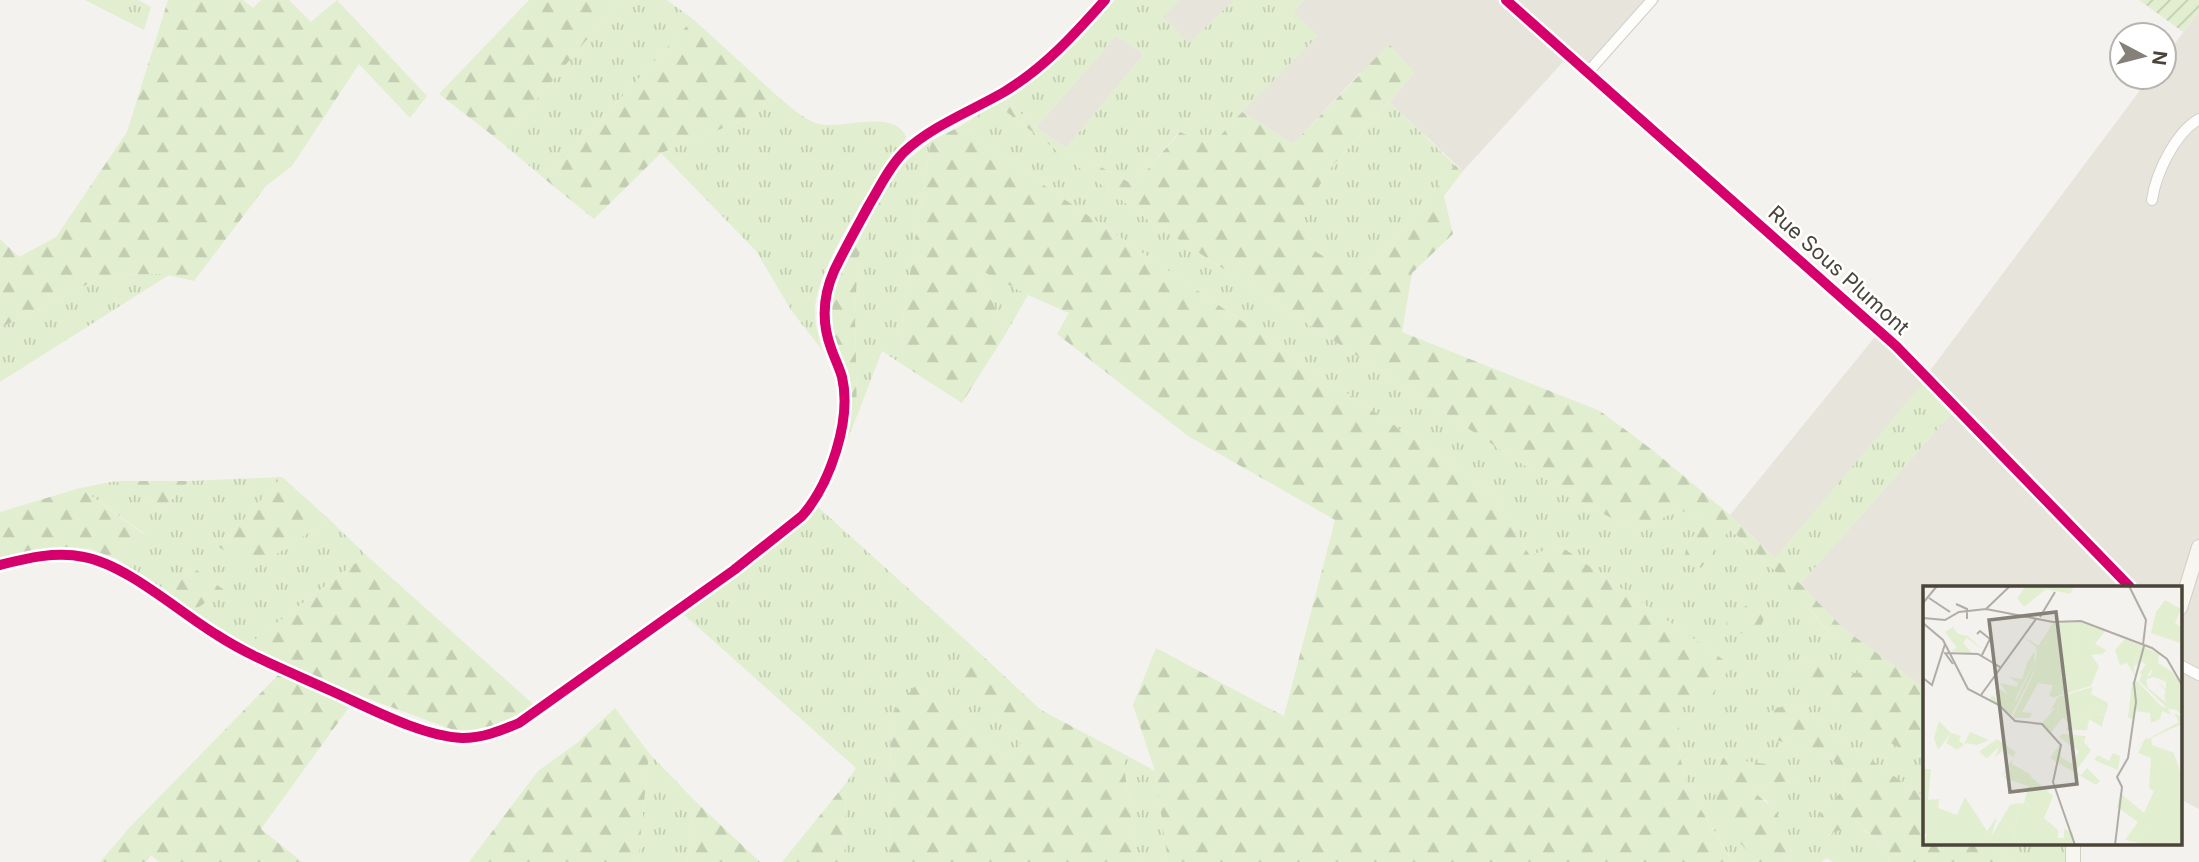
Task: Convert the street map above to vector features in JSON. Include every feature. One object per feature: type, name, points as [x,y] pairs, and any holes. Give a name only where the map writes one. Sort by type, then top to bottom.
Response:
[{"type":"main road","points":[[2182,602],[2199,547]]},
{"type":"main road","points":[[2073,844],[2073,862]]},
{"type":"street","points":[[0,565],[27,558],[57,555],[84,556],[100,561],[130,576],[246,652],[384,714],[443,735],[482,737],[519,723],[734,570],[809,508],[822,487],[831,463],[844,407],[842,377],[826,331],[823,309],[825,300],[844,250],[888,171],[916,141],[1004,92],[1034,72],[1063,46],[1105,0]]},
{"type":"street","name":"Rue Sous Plumont","points":[[1506,0],[1896,346],[2129,586]]},
{"type":"street","points":[[1588,72],[1652,0]]},
{"type":"street","points":[[2152,200],[2155,181],[2181,134],[2199,118]]},
{"type":"street","points":[[2182,665],[2199,675]]},
{"type":"shaded area","points":[[1179,0],[1234,0],[1189,44],[1162,17]]},
{"type":"shaded area","points":[[1304,0],[1660,0],[1589,80],[1563,62],[1463,171],[1389,102],[1415,72],[1360,73],[1293,144],[1242,112],[1317,36],[1293,11]]},
{"type":"shaded area","points":[[2199,11],[2199,809],[2182,800],[2182,586],[1923,586],[1923,687],[1843,628],[1800,584],[1952,413],[1923,384],[1775,558],[1730,515],[1883,327],[1929,372],[2140,91],[2178,91],[2178,39]]},
{"type":"shaded area","points":[[1116,36],[1144,54],[1066,148],[1036,127]]},
{"type":"green space","points":[[85,0],[138,0],[151,7],[144,30]]},
{"type":"green space","points":[[168,0],[243,0],[253,8],[261,0],[289,0],[311,22],[337,0],[427,96],[410,118],[359,64],[292,166],[266,186],[194,281],[163,274],[106,275],[0,328],[0,239],[19,257],[56,237],[127,132]]},
{"type":"green space","points":[[529,0],[620,0],[501,142],[439,94]]},
{"type":"green space","points":[[620,0],[667,0],[693,19],[546,180],[501,142]]},
{"type":"green space","points":[[1115,0],[1179,0],[1163,17],[1189,43],[1234,0],[1304,0],[1293,11],[1318,36],[1211,147],[1179,132],[1134,185],[1066,148],[1144,54],[1116,36],[1036,127],[1004,99],[1063,53]]},
{"type":"green space","points":[[2139,0],[2199,0],[2199,11],[2183,32],[2178,28],[2178,21],[2168,21]]},
{"type":"green space","points":[[693,19],[774,93],[753,116],[661,153],[594,219],[546,180]]},
{"type":"green space","points":[[1389,44],[1415,72],[1329,170],[1300,218],[1315,251],[1361,280],[1455,165],[1463,171],[1444,196],[1453,234],[1412,273],[1402,332],[1600,411],[1655,452],[1730,515],[1843,628],[1923,687],[1923,755],[1906,751],[1876,734],[1811,679],[1789,666],[1792,659],[1852,673],[1869,670],[1869,666],[1839,644],[1791,587],[1730,529],[1701,568],[1685,555],[1687,544],[1701,526],[1696,515],[1678,510],[1637,531],[1584,504],[1144,217],[996,104],[1004,99],[1036,127],[1066,148],[1134,185],[1180,132],[1211,146],[1242,112],[1293,144]]},
{"type":"green space","points":[[774,93],[801,115],[819,124],[880,122],[900,128],[906,137],[853,217],[824,275],[815,308],[822,350],[791,310],[756,251],[661,153],[753,116]]},
{"type":"green space","points":[[1389,102],[1455,165],[1360,281],[1315,251],[1299,218],[1329,170]]},
{"type":"green space","points":[[996,104],[1144,217],[1584,504],[1637,531],[1678,510],[1696,515],[1701,526],[1687,544],[1701,568],[1729,529],[1778,573],[1837,641],[1869,666],[1869,670],[1860,673],[1841,672],[1793,659],[1789,666],[1805,672],[1821,685],[1837,704],[1920,756],[1923,755],[1923,796],[1790,703],[1775,740],[1812,751],[1838,765],[1843,774],[1844,789],[1820,814],[1828,836],[1844,827],[1856,825],[1871,835],[1890,858],[1888,862],[1833,862],[1827,858],[1821,862],[1790,862],[1791,850],[1767,801],[1755,793],[1766,783],[1794,781],[1800,774],[1715,790],[1731,829],[1758,862],[1726,862],[1730,857],[1686,784],[1680,756],[1677,701],[1708,700],[1731,665],[1559,545],[1530,556],[1494,494],[959,127]]},
{"type":"green space","points":[[959,127],[1494,494],[1530,556],[1559,545],[1731,665],[1708,701],[1678,701],[1680,756],[1686,784],[1730,858],[1726,862],[1168,862],[1155,771],[1133,705],[1156,648],[1284,716],[1335,520],[1188,436],[1057,334],[1069,313],[982,271],[977,283],[989,292],[1005,335],[962,403],[903,365],[902,324],[931,141]]},
{"type":"green space","points":[[931,141],[902,324],[903,365],[882,351],[857,416],[855,313],[858,258],[881,203],[879,200],[900,166]]},
{"type":"green space","points":[[879,200],[882,203],[858,258],[855,313],[857,416],[842,452],[850,396],[847,378],[829,326],[827,305],[834,281]]},
{"type":"green space","points":[[982,270],[1028,295],[1005,335],[989,292],[977,283]]},
{"type":"green space","points":[[106,275],[169,275],[0,382],[0,328]]},
{"type":"green space","points":[[1923,383],[1952,413],[1800,584],[1775,558]]},
{"type":"green space","points":[[282,477],[220,546],[252,570],[329,519],[366,555],[248,645],[193,611],[223,590],[195,569],[166,592],[117,559],[145,534],[80,488],[116,481],[161,511],[189,481]]},
{"type":"green space","points":[[282,477],[329,519],[252,570],[219,547]]},
{"type":"green space","points":[[116,481],[189,481],[161,511]]},
{"type":"green space","points":[[80,488],[145,535],[117,559],[90,549],[64,547],[0,563],[0,512]]},
{"type":"green space","points":[[817,506],[972,646],[952,673],[1022,743],[1008,759],[916,687],[891,716],[889,862],[844,862],[846,783],[856,768],[682,613],[767,552],[808,519]]},
{"type":"green space","points":[[366,555],[534,705],[498,725],[462,733],[358,695],[261,829],[302,862],[159,862],[151,855],[146,862],[100,862],[129,828],[287,666],[248,645]]},
{"type":"green space","points":[[195,569],[224,590],[193,611],[166,592]]},
{"type":"green space","points":[[1761,593],[1767,599],[1764,618],[1758,630],[1746,634],[1727,627],[1726,619]]},
{"type":"green space","points":[[972,646],[1041,710],[1122,753],[1138,862],[889,862],[891,716],[915,686],[1008,759],[1022,743],[951,673]]},
{"type":"green space","points":[[1790,703],[1923,796],[1923,844],[1988,844],[2013,862],[1888,862],[1890,858],[1864,829],[1849,827],[1827,836],[1823,831],[1820,814],[1844,789],[1843,774],[1838,765],[1822,755],[1775,740],[1763,722],[1769,712]]},
{"type":"green space","points":[[615,708],[649,753],[638,862],[469,862],[538,771],[577,743]]},
{"type":"green space","points":[[649,753],[695,801],[687,862],[638,862]]},
{"type":"green space","points":[[1122,753],[1155,771],[1168,862],[1138,862]]},
{"type":"green space","points":[[1723,758],[1794,768],[1801,774],[1794,781],[1766,783],[1755,793],[1770,806],[1782,823],[1789,841],[1790,862],[1758,862],[1727,825],[1717,803],[1715,791],[1716,776]]},
{"type":"green space","points":[[846,783],[844,862],[782,862]]},
{"type":"green space","points":[[695,801],[760,862],[687,862]]},
{"type":"green space","points":[[1988,844],[2065,844],[2066,862],[2013,862]]},
{"type":"cycle path","points":[[0,565],[52,555],[73,555],[101,562],[135,579],[243,650],[376,711],[429,732],[470,738],[491,734],[519,723],[734,570],[802,516],[830,469],[844,412],[842,377],[826,328],[827,290],[842,254],[885,177],[904,152],[915,143],[1019,83],[1070,38],[1105,0]]},
{"type":"cycle path","points":[[1506,0],[1896,346],[2129,586]]}]
